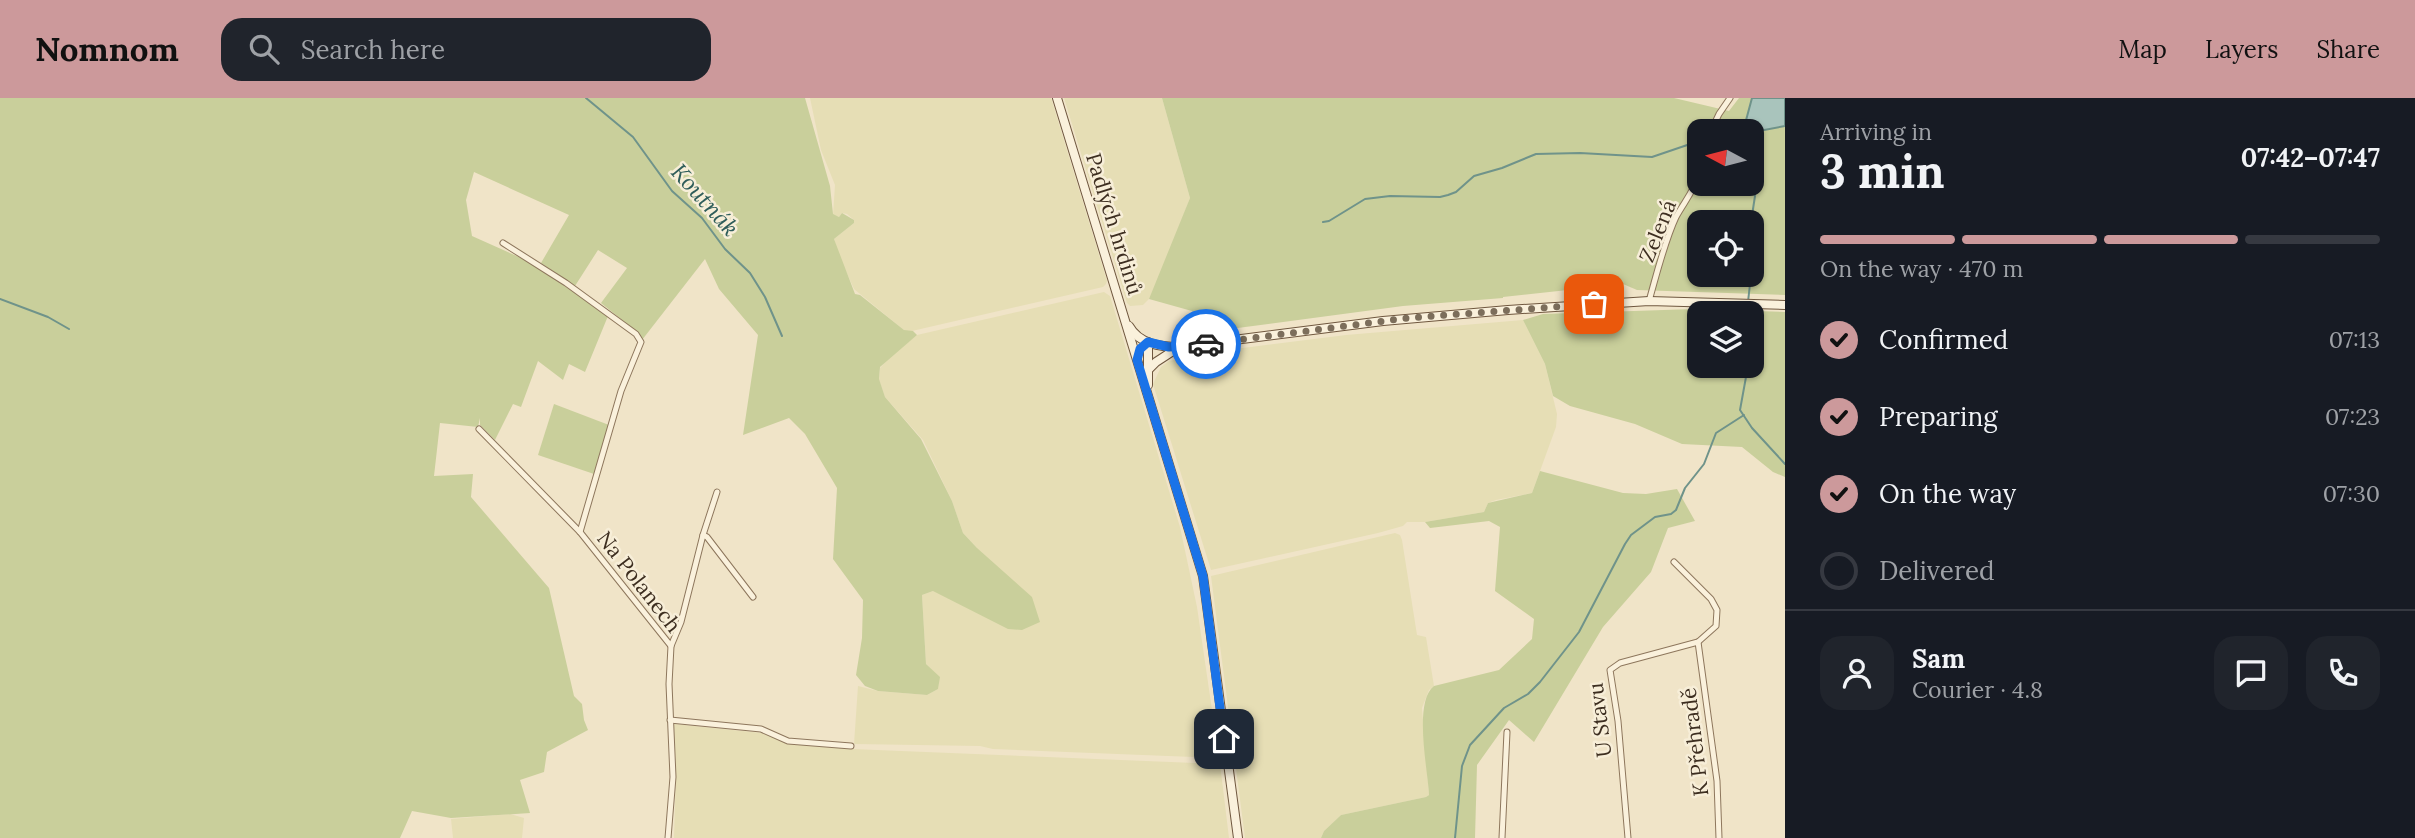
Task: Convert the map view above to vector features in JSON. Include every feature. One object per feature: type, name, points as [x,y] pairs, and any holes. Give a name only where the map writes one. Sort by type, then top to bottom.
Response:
[{"type":"main road","name":"Padlých hrdinů","points":[[1057,98],[1203,576],[1238,838]]},
{"type":"main road","points":[[1125,317],[1132,332],[1148,342],[1164,347],[1179,347],[1432,316],[1649,301],[1785,304]]},
{"type":"main road","name":"Padlých hrdinů","points":[[1147,391],[1148,342]]},
{"type":"main road","points":[[1137,360],[1140,349],[1148,342]]},
{"type":"main road","points":[[1148,370],[1179,347]]},
{"type":"street","points":[[1716,119],[1730,98]]},
{"type":"street","name":"Zelená","points":[[1649,301],[1668,238],[1677,215],[1689,196]]},
{"type":"street","points":[[503,243],[566,283],[636,334],[641,342],[621,391],[580,532]]},
{"type":"street","name":"Na Polanech","points":[[479,429],[580,532],[671,646],[668,684],[673,777],[668,838]]},
{"type":"street","points":[[671,646],[681,622],[717,492]]},
{"type":"street","points":[[703,535],[753,597]]},
{"type":"street","points":[[1674,562],[1712,599],[1717,610],[1716,626],[1698,642]]},
{"type":"street","name":"U Stavu","points":[[1628,838],[1618,721],[1610,670],[1620,663],[1698,642]]},
{"type":"street","name":"K Přehradě","points":[[1698,642],[1717,781],[1719,838]]},
{"type":"street","points":[[670,720],[761,729],[788,741],[851,746]]},
{"type":"street","points":[[1502,838],[1507,732]]},
{"type":"shaded area","points":[[810,98],[1051,98],[1106,284],[1103,287],[905,331],[854,289],[839,256],[834,239],[854,223],[854,220],[847,214],[842,213],[839,217],[833,215],[835,185],[821,150]]},
{"type":"shaded area","points":[[1064,98],[1162,98],[1190,198],[1156,287],[1143,305],[1130,306],[1127,303]]},
{"type":"shaded area","points":[[1104,292],[1110,296],[1180,527],[1197,607],[1219,758],[993,749],[980,746],[854,744],[858,686],[878,691],[927,695],[938,689],[939,677],[926,664],[922,595],[933,591],[977,548],[963,533],[952,501],[923,440],[885,397],[879,380],[880,368],[917,335]]},
{"type":"shaded area","points":[[1523,320],[1545,364],[1557,414],[1556,427],[1532,493],[1488,503],[1484,512],[1425,522],[1407,522],[1403,526],[1378,533],[1211,570],[1153,384],[1161,367],[1169,361],[1227,350],[1346,335]]},
{"type":"shaded area","points":[[1395,533],[1400,535],[1402,540],[1417,635],[1426,637],[1434,686],[1429,690],[1422,708],[1429,795],[1341,815],[1324,831],[1321,838],[1245,838],[1211,576]]},
{"type":"shaded area","points":[[674,724],[762,733],[791,744],[852,749],[1220,764],[1229,838],[674,838]]},
{"type":"shaded area","points":[[510,814],[524,818],[522,838],[453,838],[451,819]]},
{"type":"green space","points":[[0,98],[805,98],[830,186],[833,214],[839,217],[842,213],[854,220],[854,223],[834,239],[855,294],[860,295],[904,330],[913,331],[917,335],[880,367],[879,379],[885,397],[921,439],[952,501],[963,533],[1032,597],[1040,622],[1022,630],[1008,629],[933,591],[922,595],[926,664],[940,677],[938,689],[927,695],[878,691],[865,686],[856,675],[862,638],[863,600],[833,559],[837,488],[805,434],[789,418],[743,435],[758,335],[719,289],[705,259],[642,340],[637,332],[601,303],[627,268],[598,250],[575,286],[541,263],[569,215],[474,172],[466,200],[472,236],[530,262],[608,316],[585,372],[569,364],[563,380],[538,361],[521,407],[513,404],[495,440],[480,425],[480,418],[478,427],[440,423],[434,476],[473,474],[471,497],[549,588],[574,696],[582,704],[588,730],[547,752],[544,772],[520,780],[530,813],[451,818],[412,811],[400,838],[0,838]]},
{"type":"green space","points":[[1162,98],[1674,98],[1729,111],[1739,98],[1752,98],[1747,119],[1687,119],[1687,196],[1764,196],[1764,125],[1785,126],[1785,295],[1637,290],[1623,284],[1403,306],[1230,329],[1223,327],[1224,320],[1149,299],[1190,198]]},
{"type":"green space","points":[[1687,309],[1687,378],[1764,378],[1764,311],[1785,312],[1785,477],[1773,472],[1742,447],[1682,444],[1635,424],[1570,406],[1553,396],[1545,364],[1523,320],[1543,314]]},
{"type":"green space","points":[[554,404],[609,425],[594,474],[538,455]]},
{"type":"green space","points":[[1540,471],[1623,493],[1646,494],[1677,489],[1695,521],[1668,528],[1651,572],[1603,627],[1534,742],[1509,720],[1477,765],[1475,838],[1321,838],[1324,831],[1341,815],[1429,795],[1423,721],[1428,694],[1434,686],[1499,670],[1532,639],[1534,619],[1495,591],[1500,527],[1489,521],[1430,528],[1425,522],[1484,512],[1488,503],[1532,493]]},
{"type":"water","points":[[1752,98],[1785,98],[1785,126],[1764,130],[1764,119],[1746,119]]},
{"type":"waterway","name":"Koutnák","points":[[586,98],[633,137],[672,191],[702,218],[725,249],[750,273],[765,297],[782,336]]},
{"type":"waterway","points":[[1323,222],[1365,199],[1448,195],[1456,192],[1474,176],[1536,154],[1580,153],[1652,157],[1687,145]]},
{"type":"waterway","points":[[1753,210],[1755,196]]},
{"type":"waterway","points":[[1748,301],[1750,287]]},
{"type":"waterway","points":[[0,299],[48,317],[69,329]]},
{"type":"waterway","points":[[1746,378],[1740,410],[1752,428],[1785,464]]},
{"type":"waterway","points":[[1455,838],[1462,766],[1470,745],[1504,708],[1528,694],[1540,682],[1579,632],[1631,535],[1655,517],[1671,514],[1676,510],[1685,488],[1704,464],[1716,433],[1744,415]]},
{"type":"way so far","points":[[1206,344],[1408,318],[1594,304]]},
{"type":"route","points":[[1206,344],[1169,347],[1148,342],[1140,349],[1137,360],[1203,576],[1224,739]]}]
